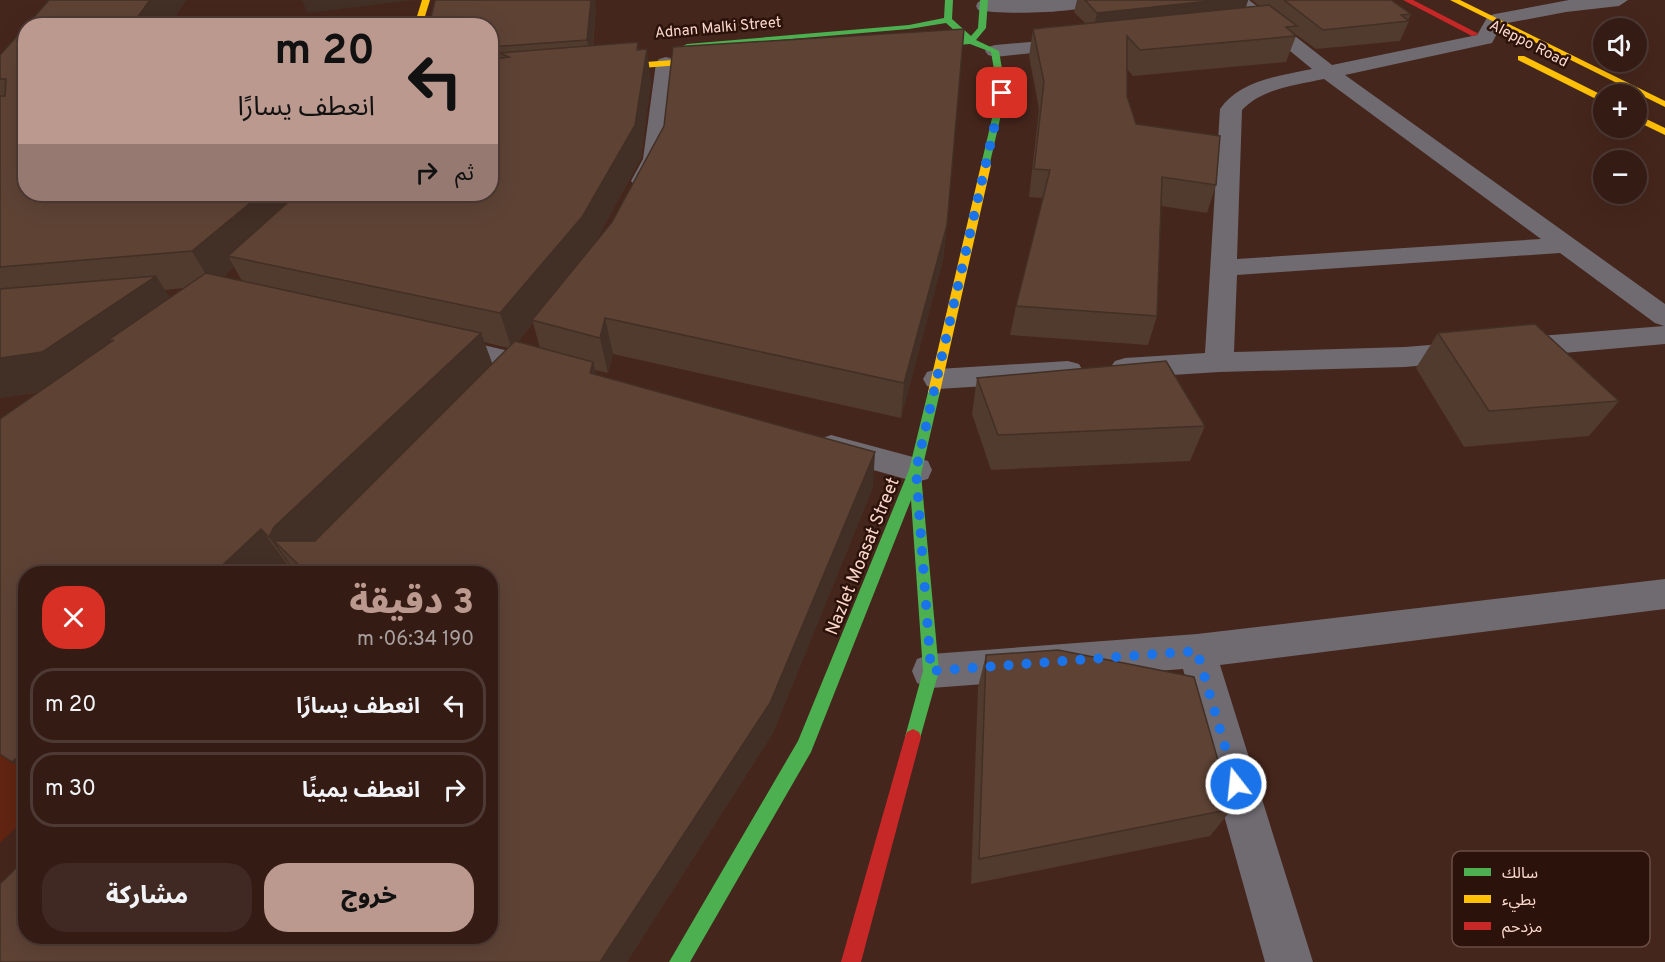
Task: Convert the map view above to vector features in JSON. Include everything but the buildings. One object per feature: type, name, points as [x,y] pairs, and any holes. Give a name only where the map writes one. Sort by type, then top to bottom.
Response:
[{"type":"street","points":[[420,18],[426,0]]},
{"type":"street","points":[[949,0],[948,20],[971,41],[995,51],[1093,42]]},
{"type":"street","points":[[900,47],[971,41],[982,28],[984,3],[1053,6],[1095,0]]},
{"type":"street","points":[[1237,0],[1329,73],[1665,317]]},
{"type":"street","name":"Aleppo Road","points":[[1407,0],[1495,38],[1665,104]]},
{"type":"street","name":"Aleppo Road","points":[[1454,0],[1495,38],[1593,94]]},
{"type":"street","points":[[1219,362],[1231,109],[1238,99],[1251,91],[1277,82],[1495,38],[1559,3],[1619,0]]},
{"type":"street","name":"Adnan Malki Street","points":[[587,69],[670,55],[909,27],[948,20]]},
{"type":"street","points":[[1232,26],[1267,22]]},
{"type":"street","name":"Nazlet Moasat Street","points":[[679,962],[805,746],[916,470],[1002,93],[995,51]]},
{"type":"street","points":[[629,208],[655,159],[670,55]]},
{"type":"street","name":"Adnan Malki Street","points":[[670,55],[725,59]]},
{"type":"street","points":[[1647,123],[1665,132]]},
{"type":"street","points":[[1223,268],[1566,245]]},
{"type":"street","points":[[938,379],[1219,362],[1406,357],[1665,334]]},
{"type":"street","points":[[495,388],[541,336]]},
{"type":"street","points":[[417,339],[520,362],[565,375]]},
{"type":"street","points":[[802,439],[916,470],[931,671],[851,962]]},
{"type":"street","points":[[931,671],[1197,651],[1665,594]]},
{"type":"street","points":[[1197,651],[1289,962]]},
{"type":"shaded area","points":[[0,752],[18,764],[18,826],[0,843]]},
{"type":"traffic: fast","points":[[687,46],[909,27],[948,20],[949,0]]},
{"type":"traffic: fast","points":[[920,46],[971,41],[982,28],[984,0]]},
{"type":"traffic: fast","points":[[948,20],[971,41],[995,51],[1002,93],[986,165]]},
{"type":"traffic: fast","points":[[679,962],[805,746],[916,470],[934,392]]},
{"type":"traffic: fast","points":[[913,737],[931,671],[916,477]]},
{"type":"traffic: slow","points":[[420,18],[426,0]]},
{"type":"traffic: slow","points":[[1454,0],[1665,104]]},
{"type":"traffic: slow","points":[[1521,58],[1593,94]]},
{"type":"traffic: slow","points":[[603,68],[716,60]]},
{"type":"traffic: slow","points":[[1647,123],[1665,132]]},
{"type":"traffic: slow","points":[[934,392],[986,165]]},
{"type":"traffic: jam","points":[[1407,0],[1475,34]]},
{"type":"traffic: jam","points":[[851,962],[913,737]]},
{"type":"route","points":[[1002,93],[916,470],[931,671],[1197,651],[1236,784]]}]
